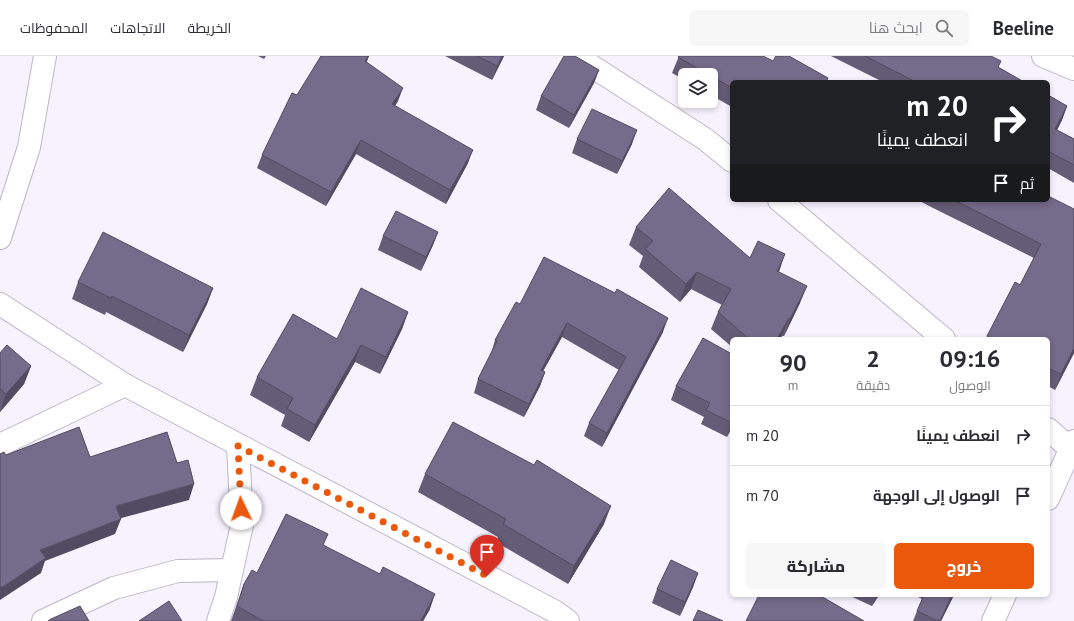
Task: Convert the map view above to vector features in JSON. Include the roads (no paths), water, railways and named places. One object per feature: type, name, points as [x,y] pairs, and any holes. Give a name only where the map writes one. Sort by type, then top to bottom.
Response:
[{"type":"street","points":[[0,238],[3,234],[29,147],[44,56]]},
{"type":"street","points":[[576,56],[705,139],[730,159]]},
{"type":"street","points":[[1043,56],[1074,70]]},
{"type":"street","points":[[781,202],[942,337]]},
{"type":"street","points":[[0,304],[125,385],[238,446],[556,612],[568,621]]},
{"type":"street","points":[[0,444],[125,385]]},
{"type":"street","points":[[1050,430],[1073,447],[1050,495]]},
{"type":"street","points":[[218,621],[226,597],[230,570],[242,525],[238,446]]},
{"type":"street","points":[[43,621],[114,588],[178,571],[230,570]]},
{"type":"street","points":[[993,621],[1004,597]]}]
